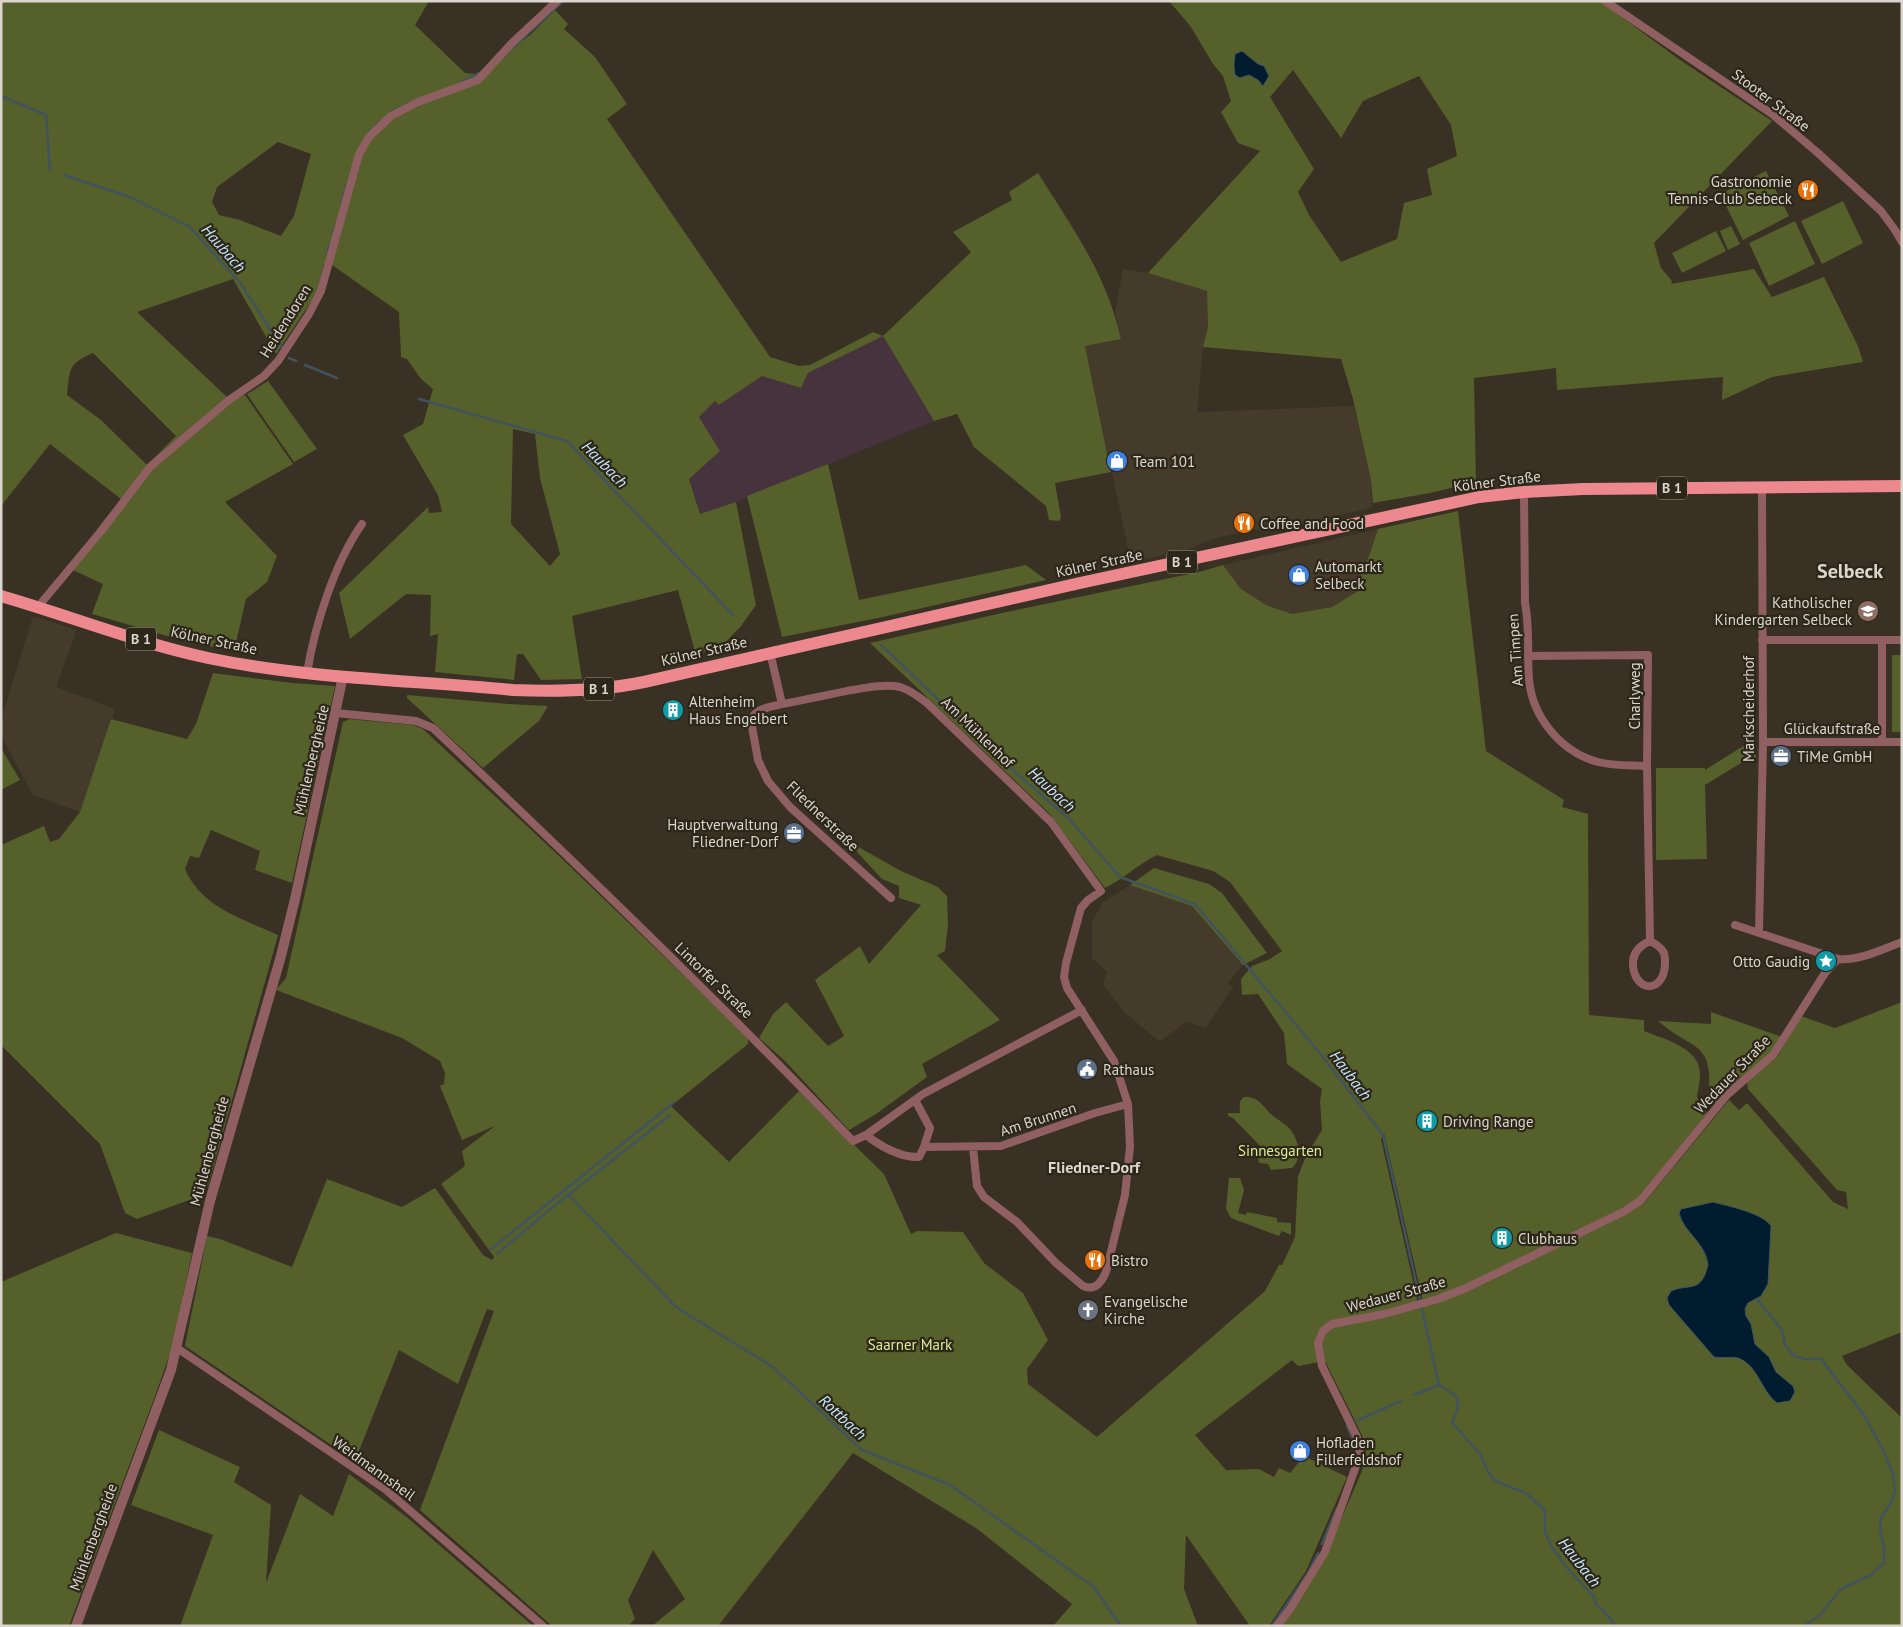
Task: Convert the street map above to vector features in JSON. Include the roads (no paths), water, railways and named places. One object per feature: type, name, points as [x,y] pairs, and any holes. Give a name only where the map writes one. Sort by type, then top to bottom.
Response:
[{"type":"main road","name":"Kölner Straße","points":[[1,596],[170,649],[209,658],[307,673],[552,692],[588,690],[625,686],[770,652],[1479,497],[1524,492],[1583,489],[1902,486]]},
{"type":"street","name":"Heidendoren","points":[[40,607],[42,602],[102,530],[150,467],[229,400],[264,376],[278,361],[309,314],[321,291],[359,154],[369,137],[391,116],[410,106],[478,80],[512,43],[557,1]]},
{"type":"street","name":"Stooter Straße","points":[[1605,1],[1772,114],[1881,211],[1896,230],[1902,242]]},
{"type":"street","name":"Markscheiderhof","points":[[1759,931],[1763,742],[1762,488]]},
{"type":"street","name":"Am Timpen","points":[[1524,492],[1525,603],[1528,617],[1531,694],[1542,719],[1558,739],[1582,756],[1613,765],[1647,766]]},
{"type":"street","points":[[307,673],[318,620],[349,543],[362,524]]},
{"type":"street","points":[[1762,640],[1902,640]]},
{"type":"street","points":[[1882,640],[1882,742]]},
{"type":"street","points":[[770,652],[782,704]]},
{"type":"street","name":"Charlyweg","points":[[1529,656],[1648,655],[1647,766]]},
{"type":"street","name":"Mühlenbergheide","points":[[76,1626],[171,1370],[210,1201],[281,956],[295,900],[343,676]]},
{"type":"street","name":"Am Mühlenhof","points":[[782,704],[868,688],[890,686],[910,691],[927,702],[1051,822],[1101,891],[1088,900],[1081,908],[1064,977],[1067,988],[1114,1061],[1128,1104],[1130,1147],[1125,1195],[1115,1241],[1103,1281],[1093,1288],[1083,1286],[1056,1263],[1017,1222],[984,1198],[978,1186],[973,1148]]},
{"type":"street","name":"Fliednerstraße","points":[[782,704],[757,711],[752,716],[751,721],[758,760],[768,781],[790,807],[891,898]]},
{"type":"street","name":"Lintorfer Straße","points":[[336,713],[416,721],[433,728],[710,996],[853,1141],[866,1135]]},
{"type":"street","name":"Glückaufstraße","points":[[1763,742],[1902,742]]},
{"type":"street","points":[[1647,766],[1650,941]]},
{"type":"street","points":[[1736,925],[1845,960],[1861,957],[1902,942]]},
{"type":"street","points":[[1650,941],[1663,950],[1666,972],[1661,981],[1655,985],[1644,985],[1639,982],[1633,972],[1633,958],[1640,947],[1650,941]]},
{"type":"street","name":"Wedauer Straße","points":[[1277,1626],[1290,1609],[1325,1552],[1360,1455],[1357,1437],[1322,1366],[1318,1343],[1323,1330],[1332,1324],[1384,1314],[1464,1289],[1626,1211],[1641,1200],[1727,1095],[1773,1056],[1825,973],[1838,959]]},
{"type":"street","points":[[866,1135],[923,1094],[1082,1010]]},
{"type":"street","points":[[915,1100],[930,1128],[924,1147]]},
{"type":"street","name":"Am Brunnen","points":[[866,1135],[879,1145],[912,1158],[919,1157],[924,1147],[973,1148],[1011,1144],[1095,1113],[1128,1104]]},
{"type":"street","name":"Weidmannsheil","points":[[177,1348],[384,1489],[543,1626]]},
{"type":"water","points":[[1242,51],[1258,64],[1264,66],[1269,76],[1263,86],[1258,80],[1249,75],[1240,78],[1235,75],[1235,54]]},
{"type":"water","points":[[1713,1202],[1761,1217],[1771,1226],[1768,1284],[1761,1296],[1748,1303],[1745,1309],[1746,1316],[1751,1324],[1755,1344],[1769,1357],[1776,1372],[1793,1386],[1795,1392],[1790,1401],[1777,1403],[1745,1361],[1735,1357],[1714,1357],[1669,1305],[1667,1298],[1671,1291],[1698,1284],[1702,1280],[1708,1265],[1703,1250],[1685,1226],[1679,1213],[1681,1209]]},
{"type":"waterway","points":[[507,53],[563,1]]},
{"type":"waterway","points":[[461,82],[481,72]]},
{"type":"waterway","name":"Haubach","points":[[1,96],[46,115],[50,170]]},
{"type":"waterway","points":[[392,111],[410,103]]},
{"type":"waterway","points":[[370,131],[379,123]]},
{"type":"waterway","name":"Haubach","points":[[64,175],[130,197],[190,227],[241,284],[283,349]]},
{"type":"waterway","points":[[341,205],[346,186]]},
{"type":"waterway","points":[[333,233],[335,227]]},
{"type":"waterway","points":[[327,255],[329,245]]},
{"type":"waterway","name":"Haubach","points":[[289,358],[296,361]]},
{"type":"waterway","name":"Haubach","points":[[305,365],[337,378]]},
{"type":"waterway","name":"Haubach","points":[[419,399],[567,441],[733,615]]},
{"type":"waterway","name":"Haubach","points":[[881,645],[1015,772],[1069,819],[1120,877],[1195,904],[1323,1057],[1383,1135],[1439,1385],[1457,1397],[1458,1407],[1452,1423],[1481,1455],[1487,1470],[1495,1481],[1526,1493],[1545,1511],[1545,1531],[1551,1546],[1568,1569],[1594,1597],[1596,1605],[1603,1610],[1616,1626]]},
{"type":"waterway","points":[[491,1249],[673,1103]]},
{"type":"waterway","points":[[497,1254],[548,1211],[670,1115]]},
{"type":"waterway","name":"Rottbach","points":[[568,1194],[676,1307],[773,1367],[862,1450],[950,1485],[1094,1587],[1121,1626]]},
{"type":"waterway","points":[[1757,1299],[1782,1330],[1785,1345],[1794,1356],[1806,1359],[1821,1359],[1864,1415],[1883,1450],[1893,1474],[1895,1491],[1892,1501],[1881,1518],[1880,1528],[1884,1549],[1884,1563],[1871,1575],[1841,1589],[1818,1617],[1803,1626]]},
{"type":"waterway","points":[[1414,1395],[1439,1385]]},
{"type":"waterway","points":[[1358,1420],[1401,1401]]},
{"type":"waterway","points":[[1347,1426],[1355,1444]]},
{"type":"waterway","points":[[1322,1544],[1337,1508]]},
{"type":"waterway","points":[[1272,1626],[1308,1573],[1318,1553]]},
{"type":"place","name":"Gastronomie Tennis-Club Sebeck","points":[[1808,190]]},
{"type":"place","name":"Team 101","points":[[1117,461]]},
{"type":"place","name":"Coffee and Food","points":[[1244,523]]},
{"type":"place","name":"Automarkt Selbeck","points":[[1299,575]]},
{"type":"place","name":"Katholischer Kindergarten Selbeck","points":[[1868,611]]},
{"type":"place","name":"Altenheim Haus Engelbert","points":[[673,710]]},
{"type":"place","name":"TiMe GmbH","points":[[1781,756]]},
{"type":"place","name":"Hauptverwaltung Fliedner-Dorf","points":[[794,833]]},
{"type":"place","name":"Otto Gaudig","points":[[1826,961]]},
{"type":"place","name":"Rathaus","points":[[1087,1069]]},
{"type":"place","name":"Driving Range","points":[[1427,1121]]},
{"type":"place","name":"Clubhaus","points":[[1502,1238]]},
{"type":"place","name":"Bistro","points":[[1095,1260]]},
{"type":"place","name":"Evangelische Kirche","points":[[1088,1310]]},
{"type":"place","name":"Hofladen Fillerfeldshof","points":[[1300,1451]]},
{"type":"district","name":"Selbeck","points":[[1850,571]]},
{"type":"district","name":"Fliedner-Dorf","points":[[1094,1167]]},
{"type":"park label","name":"Sinnesgarten","points":[[1280,1150]]},
{"type":"park label","name":"Saarner Mark","points":[[910,1344]]}]
